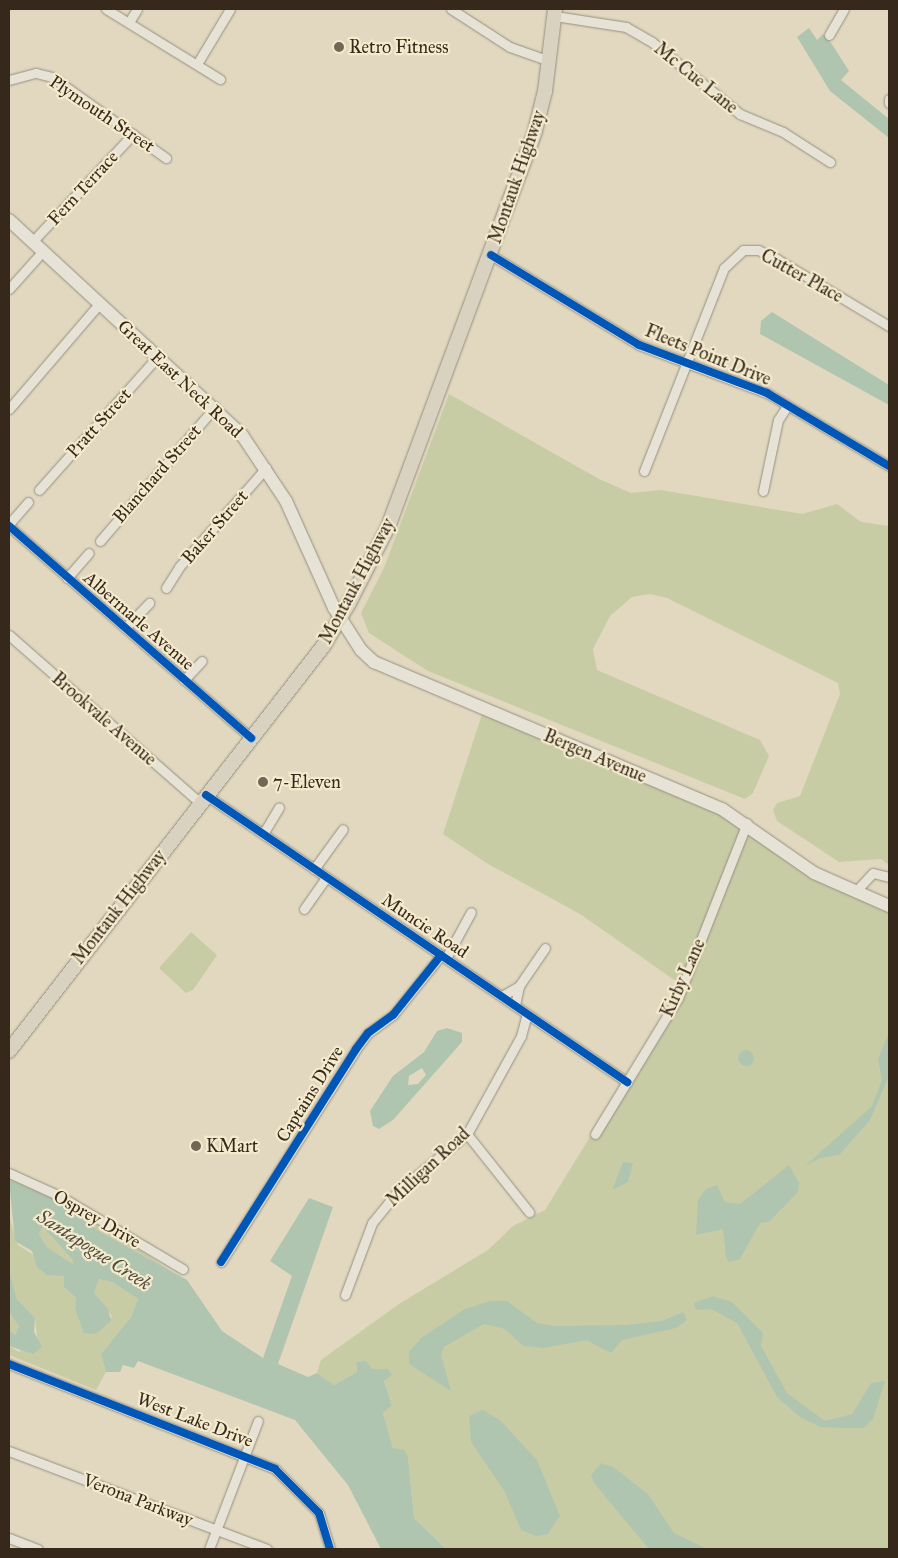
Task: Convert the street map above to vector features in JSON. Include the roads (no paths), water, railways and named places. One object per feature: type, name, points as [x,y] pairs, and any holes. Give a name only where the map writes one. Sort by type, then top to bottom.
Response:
[{"type":"main road","name":"Montauk Highway","points":[[9,1051],[341,619],[388,527],[535,131],[550,61],[555,12]]},
{"type":"main road","name":"Great East Neck Road","points":[[9,220],[99,304],[215,406],[266,468],[341,619]]},
{"type":"main road","name":"Bergen Avenue","points":[[341,619],[361,650],[391,672],[747,823],[814,873],[889,906]]},
{"type":"street","points":[[106,9],[220,79]]},
{"type":"street","points":[[129,22],[137,9]]},
{"type":"street","points":[[197,64],[230,9]]},
{"type":"street","points":[[451,9],[510,47],[550,61]]},
{"type":"street","points":[[829,35],[844,9]]},
{"type":"street","name":"Mc Cue Lane","points":[[555,12],[626,27],[740,114],[783,132],[830,162]]},
{"type":"street","name":"Plymouth Street","points":[[9,80],[36,73],[52,77],[166,158]]},
{"type":"street","name":"Fern Terrace","points":[[32,242],[133,134]]},
{"type":"street","name":"Cutter Place","points":[[644,471],[685,362],[724,268],[743,250],[758,250],[777,259],[889,326]]},
{"type":"street","points":[[9,289],[42,252]]},
{"type":"street","name":"Fleets Point Drive","points":[[490,255],[640,345],[767,393],[889,466]]},
{"type":"street","points":[[9,410],[99,304]]},
{"type":"street","name":"Pratt Street","points":[[39,490],[158,356]]},
{"type":"street","name":"Blanchard Street","points":[[100,541],[215,406]]},
{"type":"street","points":[[763,491],[778,420],[788,406]]},
{"type":"street","name":"Baker Street","points":[[166,588],[266,468]]},
{"type":"street","points":[[9,525],[28,502]]},
{"type":"street","name":"Albermarle Avenue","points":[[9,525],[251,738]]},
{"type":"street","points":[[67,578],[89,553]]},
{"type":"street","points":[[125,628],[149,603]]},
{"type":"street","name":"Brookvale Avenue","points":[[9,635],[203,799]]},
{"type":"street","points":[[184,680],[202,661]]},
{"type":"street","name":"Muncie Road","points":[[203,799],[263,834],[627,1082]]},
{"type":"street","points":[[263,834],[279,807]]},
{"type":"street","name":"Kirby Lane","points":[[596,1134],[678,998],[747,823]]},
{"type":"street","points":[[314,869],[343,829]]},
{"type":"street","points":[[855,892],[873,873],[889,877]]},
{"type":"street","points":[[304,909],[326,877]]},
{"type":"street","name":"Captains Drive","points":[[221,1262],[356,1049],[368,1033],[393,1015],[443,957],[471,912]]},
{"type":"street","points":[[515,1006],[519,986],[545,948]]},
{"type":"street","points":[[502,996],[519,986]]},
{"type":"street","name":"Milligan Road","points":[[345,1295],[372,1223],[398,1191],[468,1134],[521,1036],[527,1014]]},
{"type":"street","points":[[468,1134],[530,1212]]},
{"type":"street","name":"Osprey Drive","points":[[9,1172],[60,1196],[183,1269]]},
{"type":"street","name":"West Lake Drive","points":[[9,1364],[245,1455],[283,1474],[301,1490],[325,1523],[330,1549]]},
{"type":"street","points":[[209,1549],[258,1421]]},
{"type":"street","name":"Verona Parkway","points":[[9,1451],[267,1549]]},
{"type":"street","points":[[9,1538],[38,1549]]},
{"type":"water","points":[[809,28],[817,40],[823,34],[828,38],[849,71],[841,80],[889,119],[889,138],[830,91],[797,37]]},
{"type":"water","points":[[772,312],[889,385],[889,405],[760,334],[761,321]]},
{"type":"water","points":[[447,1028],[462,1033],[462,1042],[393,1120],[379,1129],[373,1126],[370,1111],[393,1076],[424,1052],[437,1031]],"holes":[[[422,1068],[426,1075],[418,1084],[408,1085],[409,1076]]]},
{"type":"water","points":[[889,1033],[889,1076],[870,1120],[839,1155],[820,1158],[805,1166],[872,1106],[882,1080],[878,1059]]},
{"type":"water","points":[[743,1050],[749,1050],[754,1055],[752,1064],[743,1066],[738,1061],[738,1055]]},
{"type":"water","points":[[623,1162],[633,1163],[628,1182],[612,1190]]},
{"type":"water","points":[[789,1165],[799,1183],[798,1192],[769,1222],[760,1223],[740,1259],[729,1262],[726,1257],[723,1229],[696,1235],[698,1200],[706,1189],[717,1185],[725,1202],[740,1204]]},
{"type":"water","name":"Santapogue Creek","points":[[9,1180],[62,1203],[99,1231],[187,1280],[222,1331],[263,1358],[292,1276],[270,1261],[309,1198],[333,1207],[278,1364],[308,1377],[317,1373],[334,1385],[357,1372],[356,1362],[366,1361],[372,1369],[388,1369],[392,1375],[384,1381],[392,1405],[383,1413],[393,1448],[404,1450],[408,1457],[414,1518],[446,1549],[381,1549],[348,1485],[295,1420],[138,1361],[134,1368],[123,1365],[120,1372],[106,1372],[101,1354],[131,1317],[138,1299],[112,1282],[99,1279],[94,1293],[108,1309],[111,1321],[96,1334],[84,1333],[75,1309],[76,1298],[64,1287],[64,1276],[47,1275],[37,1267],[32,1251],[15,1241]],"holes":[[[43,1227],[72,1259],[73,1264],[47,1247],[39,1234]]]},
{"type":"water","points":[[9,1270],[17,1299],[35,1318],[34,1332],[42,1347],[33,1354],[9,1346],[9,1329],[15,1335],[19,1326],[9,1312]]},
{"type":"water","points":[[713,1296],[732,1302],[763,1333],[761,1346],[787,1393],[825,1421],[852,1414],[871,1383],[885,1381],[873,1419],[863,1428],[844,1428],[820,1427],[800,1417],[777,1397],[737,1323],[711,1309],[696,1310],[694,1303]]},
{"type":"water","points":[[490,1301],[507,1301],[537,1323],[554,1326],[626,1325],[662,1321],[683,1312],[687,1320],[676,1328],[622,1340],[611,1353],[586,1340],[544,1348],[523,1346],[505,1329],[484,1324],[444,1347],[441,1355],[451,1391],[409,1364],[409,1352],[421,1338],[465,1309]]},
{"type":"water","points":[[483,1410],[500,1420],[537,1460],[560,1516],[548,1534],[536,1536],[521,1530],[505,1492],[471,1442],[469,1416]]},
{"type":"water","points":[[601,1463],[613,1467],[648,1494],[674,1533],[707,1549],[649,1549],[594,1483],[591,1475]]},
{"type":"place","name":"Retro Fitness","points":[[339,47]]},
{"type":"place","name":"7-Eleven","points":[[263,782]]},
{"type":"place","name":"KMart","points":[[196,1146]]}]
